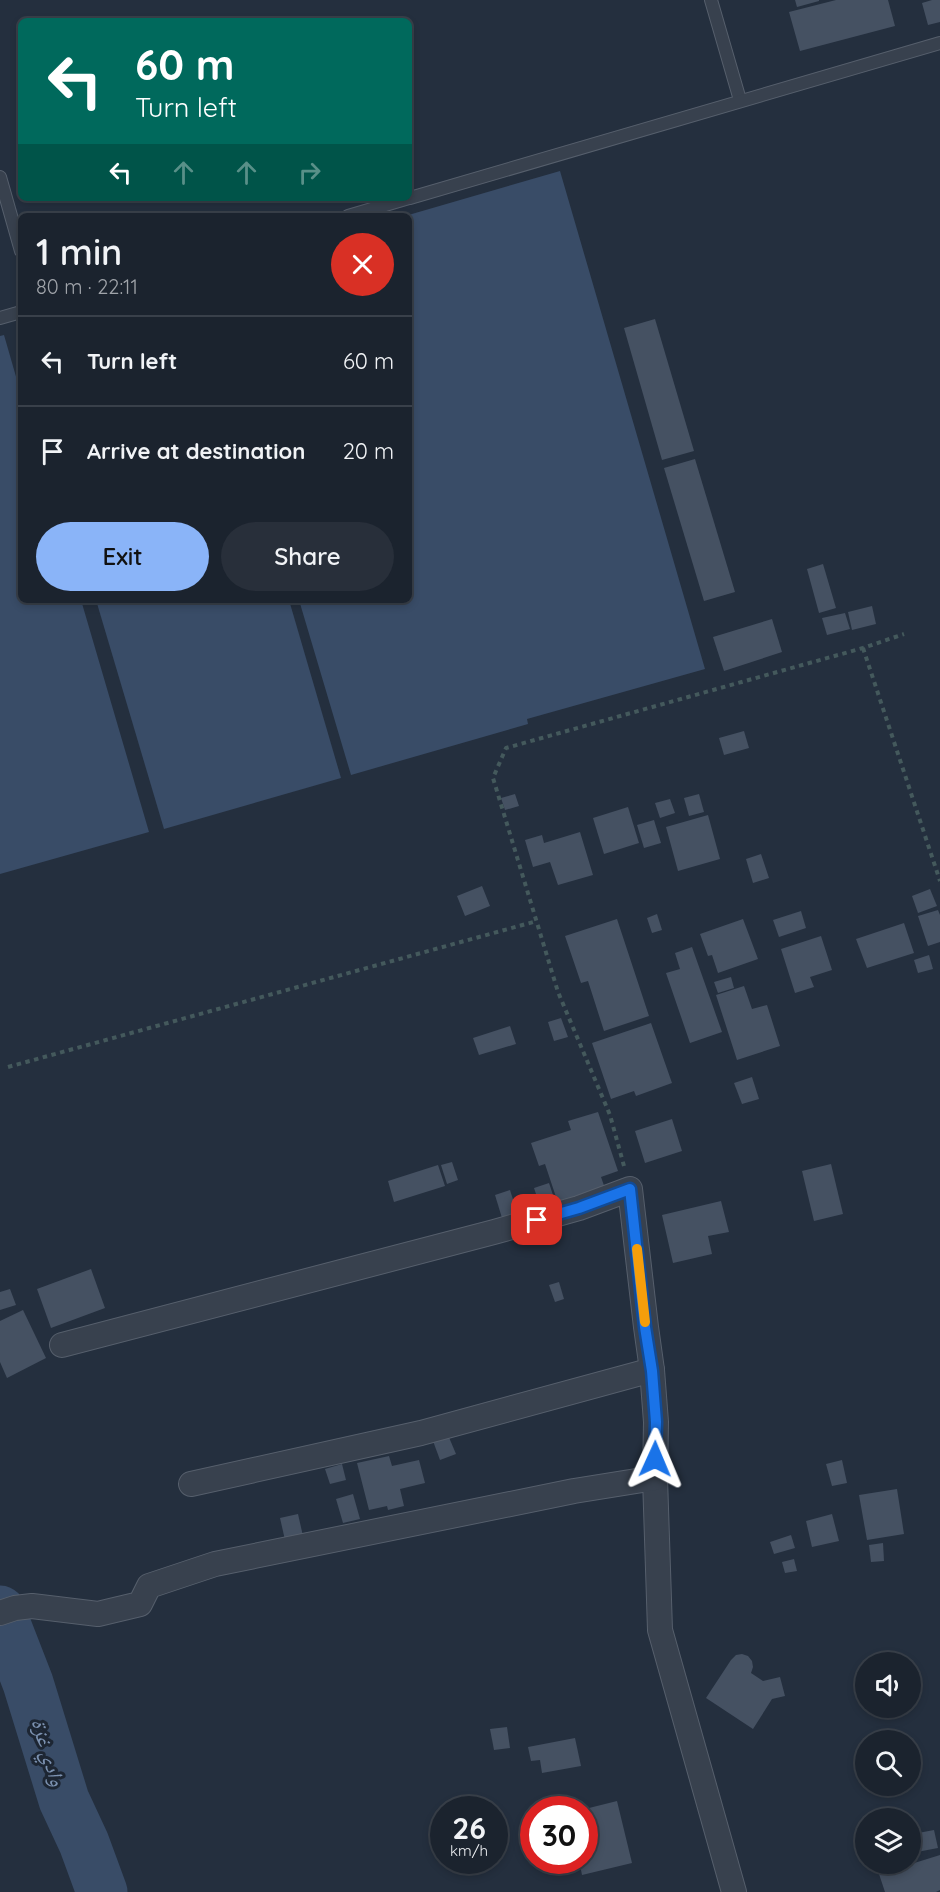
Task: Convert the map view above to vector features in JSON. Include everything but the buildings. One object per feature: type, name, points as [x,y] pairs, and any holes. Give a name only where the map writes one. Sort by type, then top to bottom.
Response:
[{"type":"street","points":[[62,1345],[494,1232],[579,1208],[630,1189],[656,1422],[655,1478],[660,1630],[734,1892]]},
{"type":"street","points":[[191,1484],[421,1433],[652,1371]]},
{"type":"street","points":[[7,1610],[32,1606],[98,1614],[140,1604],[149,1586],[215,1564],[563,1493],[655,1478]]},
{"type":"lane","points":[[711,0],[740,100]]},
{"type":"lane","points":[[412,197],[940,43]]},
{"type":"lane","points":[[0,177],[18,240]]},
{"type":"lane","points":[[358,213],[399,201]]},
{"type":"lane","points":[[0,318],[18,313]]},
{"type":"path","points":[[630,1189],[610,1115],[558,992],[493,778],[507,748],[863,648],[904,634]]},
{"type":"path","points":[[863,648],[940,881]]},
{"type":"path","points":[[8,1067],[537,921]]},
{"type":"water","points":[[560,171],[705,669],[527,719],[528,724],[351,775],[300,603],[412,603],[412,214]]},
{"type":"water","points":[[4,335],[18,384],[18,603],[82,603],[149,832],[0,874],[0,336]]},
{"type":"water","points":[[97,603],[290,603],[341,778],[164,829]]},
{"type":"waterway","name":"وادي غزة","points":[[0,1611],[28,1683],[64,1800],[84,1843],[102,1892]]},
{"type":"slow traffic","points":[[637,1249],[645,1322]]},
{"type":"route","points":[[537,1220],[579,1208],[630,1189],[652,1371],[656,1422],[655,1459]]}]
